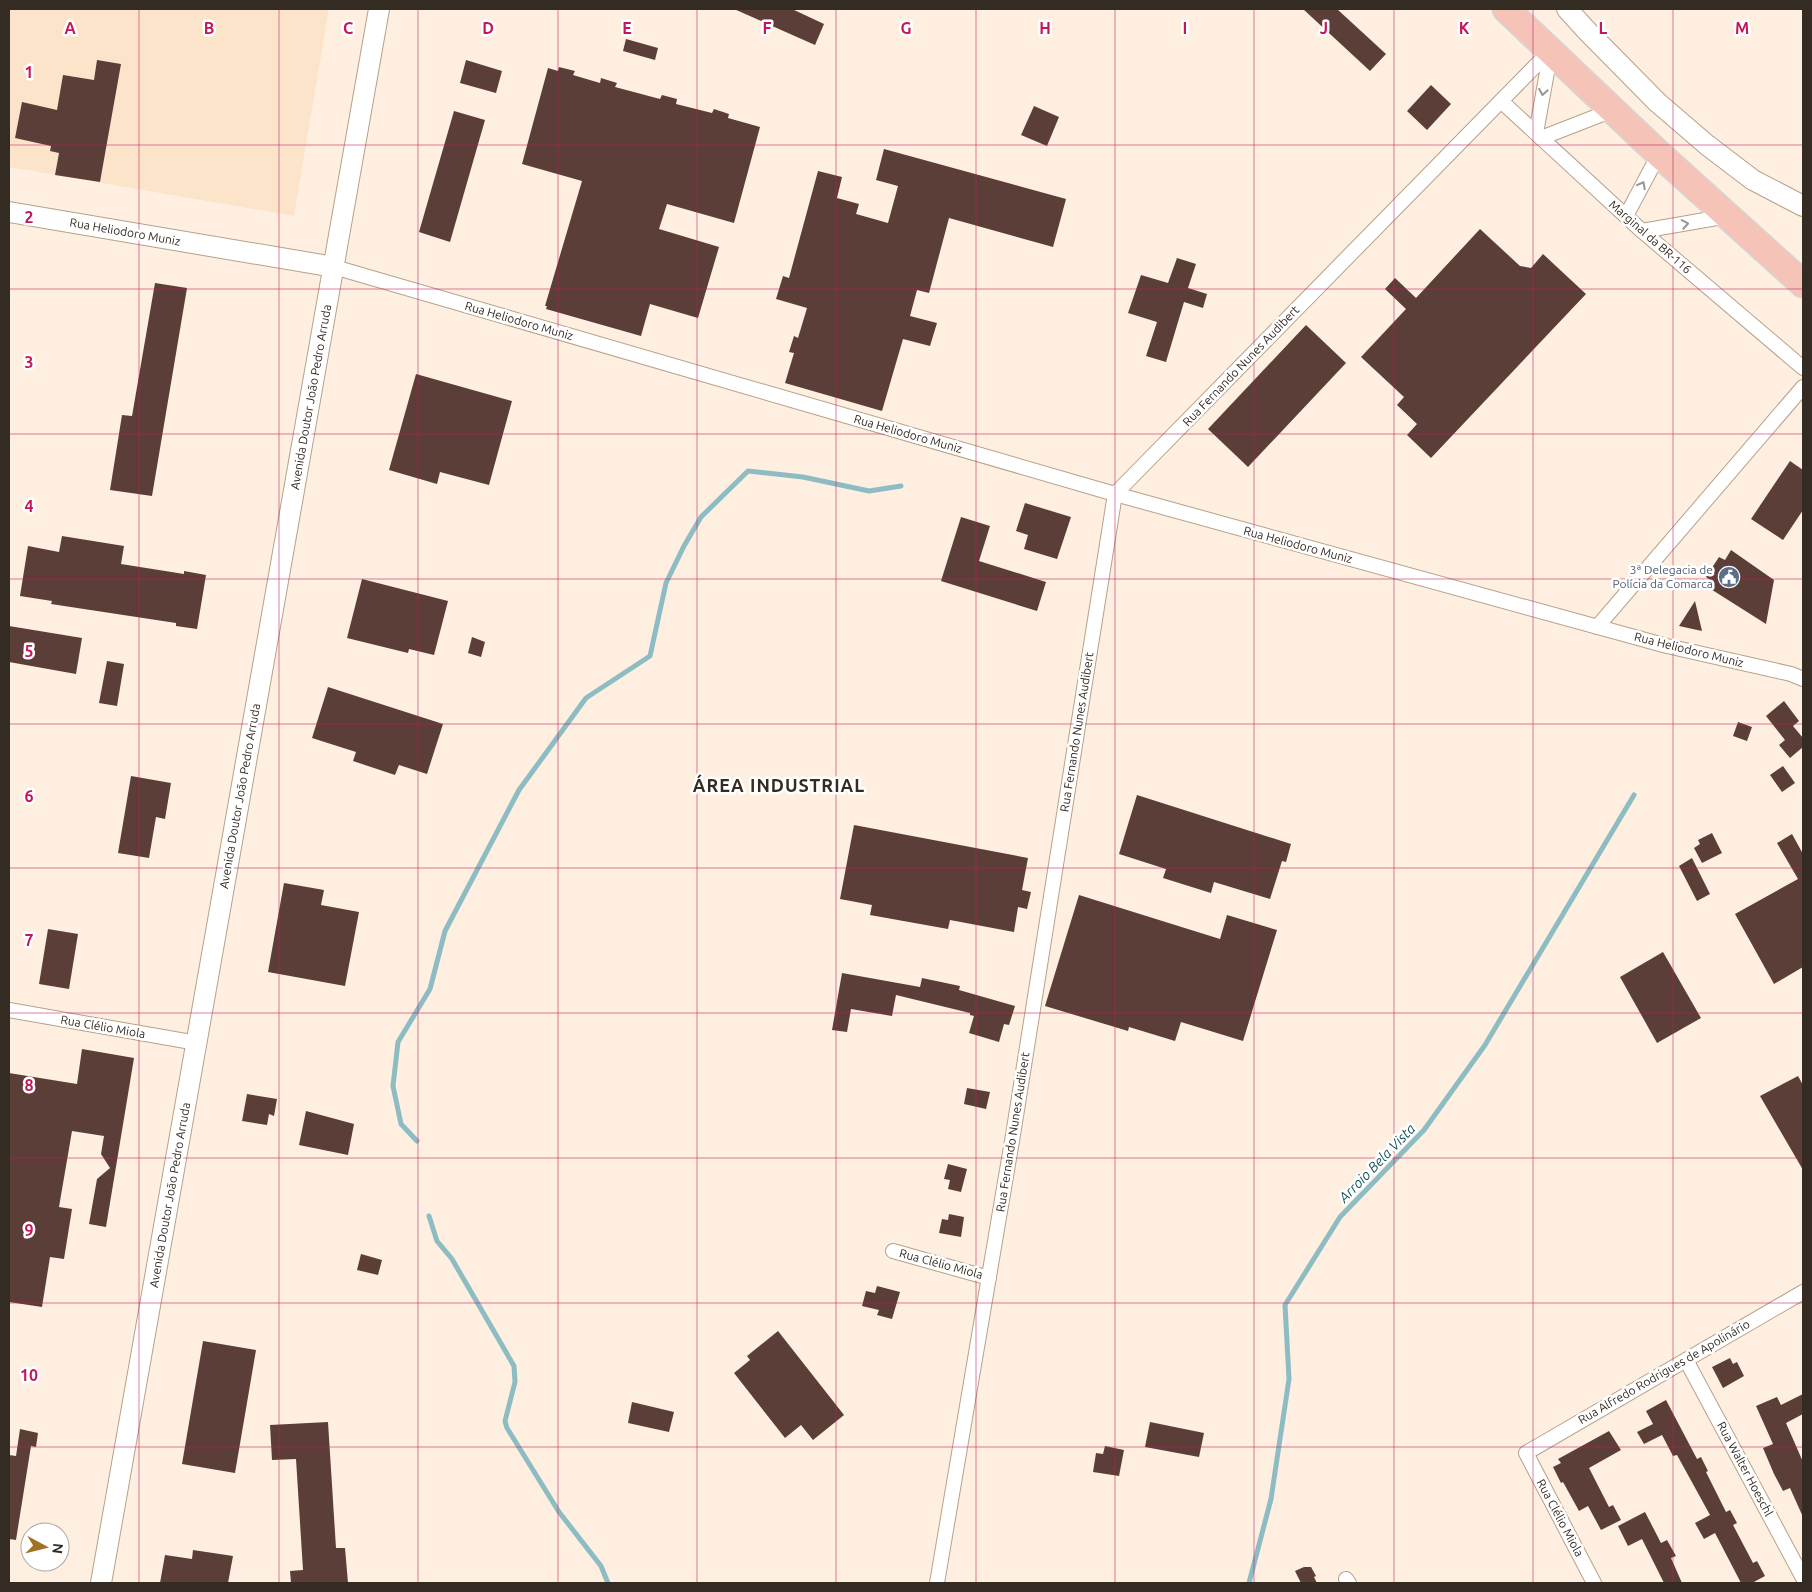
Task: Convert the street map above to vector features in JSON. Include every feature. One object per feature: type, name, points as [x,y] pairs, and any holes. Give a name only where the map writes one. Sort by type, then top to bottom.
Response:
[{"type":"highway","points":[[1506,9],[1659,154],[1803,284]]},
{"type":"main road","name":"Avenida Doutor João Pedro Arruda","points":[[102,1583],[379,9]]},
{"type":"main road","points":[[1567,9],[1657,102],[1707,144],[1753,180],[1803,206]]},
{"type":"main road","name":"Rua Heliodoro Muniz","points":[[9,212],[334,267]]},
{"type":"street","name":"Rua Fernando Nunes Audibert","points":[[937,1583],[989,1278],[1115,494],[1551,50]]},
{"type":"street","points":[[1551,50],[1538,136],[1613,110]]},
{"type":"street","name":"Marginal da BR-116","points":[[1501,101],[1642,231],[1803,368]]},
{"type":"street","points":[[1626,216],[1659,154]]},
{"type":"street","points":[[1642,231],[1728,216]]},
{"type":"street","name":"Rua Heliodoro Muniz","points":[[334,267],[1115,494],[1667,646],[1791,674],[1803,679]]},
{"type":"street","points":[[1597,627],[1803,387]]},
{"type":"street","name":"Rua Clélio Miola","points":[[9,1010],[197,1043]]},
{"type":"street","name":"Rua Clélio Miola","points":[[893,1251],[989,1278]]},
{"type":"street","name":"Rua Alfredo Rodrigues de Apolinário","points":[[1526,1453],[1803,1292]]},
{"type":"street","name":"Rua Walter Hoeschl","points":[[1686,1360],[1803,1578]]},
{"type":"street","name":"Rua Clélio Miola","points":[[1526,1453],[1594,1583]]},
{"type":"shaded area","points":[[9,9],[329,9],[294,216],[9,167]]},
{"type":"building","points":[[734,9],[792,9],[824,24],[815,45]]},
{"type":"building","points":[[1303,9],[1337,9],[1386,54],[1370,71]]},
{"type":"building","points":[[626,39],[658,48],[655,60],[623,51]]},
{"type":"building","points":[[97,60],[121,64],[100,182],[55,175],[59,153],[50,151],[51,146],[15,138],[22,102],[57,110],[63,75],[94,80]]},
{"type":"building","points":[[466,60],[502,71],[496,93],[460,83]]},
{"type":"building","points":[[559,67],[575,71],[573,75],[600,83],[601,78],[617,83],[615,87],[660,99],[662,95],[677,99],[676,104],[712,113],[714,109],[729,114],[728,118],[760,127],[734,223],[667,204],[659,229],[719,247],[698,318],[650,304],[641,336],[546,309],[547,306],[545,306],[582,181],[522,164],[548,68],[558,71]]},
{"type":"building","points":[[1431,85],[1451,104],[1427,130],[1407,111]]},
{"type":"building","points":[[1034,106],[1059,117],[1047,146],[1021,135]]},
{"type":"building","points":[[454,111],[485,120],[450,242],[419,232]]},
{"type":"building","points":[[884,149],[1066,199],[1053,247],[949,218],[929,293],[917,290],[910,316],[937,323],[930,346],[903,339],[882,411],[785,383],[794,353],[789,352],[794,336],[798,338],[807,308],[776,299],[783,276],[789,278],[818,171],[842,177],[837,198],[859,204],[856,214],[888,223],[898,186],[876,180]]},
{"type":"building","points":[[1480,229],[1520,266],[1531,268],[1543,254],[1586,294],[1431,458],[1407,435],[1417,424],[1397,405],[1404,397],[1361,357],[1406,309],[1385,289],[1395,278],[1416,298]]},
{"type":"building","points":[[1177,258],[1196,264],[1188,288],[1207,294],[1203,308],[1184,302],[1166,362],[1146,356],[1157,322],[1128,313],[1141,275],[1168,283]]},
{"type":"building","points":[[155,283],[187,288],[152,496],[110,490],[122,415],[132,416]]},
{"type":"building","points":[[1306,325],[1346,363],[1248,467],[1208,429]]},
{"type":"building","points":[[416,374],[512,401],[489,485],[440,472],[437,484],[389,470]]},
{"type":"building","points":[[1790,461],[1803,470],[1803,510],[1783,540],[1751,519]]},
{"type":"building","points":[[1025,503],[1071,517],[1057,559],[1024,549],[1028,535],[1016,531]]},
{"type":"building","points":[[961,517],[990,526],[979,561],[1046,582],[1037,611],[941,581]]},
{"type":"building","points":[[62,536],[124,546],[121,564],[184,574],[184,571],[206,575],[197,629],[176,626],[176,623],[51,604],[52,601],[20,596],[28,546],[59,552]]},
{"type":"building","points":[[1731,550],[1774,580],[1766,624],[1706,586],[1710,580],[1706,577],[1719,557],[1725,560]]},
{"type":"building","points":[[362,579],[448,601],[434,655],[409,649],[408,653],[347,638]]},
{"type":"building","points":[[1695,601],[1702,631],[1679,626]]},
{"type":"building","points":[[9,626],[82,638],[76,674],[9,662]]},
{"type":"building","points":[[472,637],[485,642],[481,657],[468,653]]},
{"type":"building","points":[[107,661],[124,664],[117,706],[99,703]]},
{"type":"building","points":[[328,687],[443,724],[427,774],[399,765],[395,775],[353,761],[356,752],[312,738]]},
{"type":"building","points":[[1784,701],[1799,721],[1793,726],[1803,738],[1803,747],[1790,758],[1779,745],[1785,740],[1766,716]]},
{"type":"building","points":[[1738,722],[1752,727],[1747,741],[1733,736]]},
{"type":"building","points":[[1783,766],[1795,783],[1782,792],[1770,775]]},
{"type":"building","points":[[131,776],[171,783],[165,819],[156,817],[149,858],[118,853]]},
{"type":"building","points":[[1137,795],[1291,844],[1286,862],[1282,861],[1270,899],[1214,882],[1211,893],[1163,878],[1166,869],[1119,854]]},
{"type":"building","points":[[854,825],[1028,858],[1022,890],[1031,892],[1027,909],[1018,907],[1014,932],[950,920],[948,929],[870,915],[872,905],[840,899]]},
{"type":"building","points":[[1712,833],[1722,853],[1702,863],[1694,848],[1700,844],[1698,840]]},
{"type":"building","points":[[1792,834],[1803,854],[1803,967],[1774,984],[1735,914],[1798,879],[1777,843]]},
{"type":"building","points":[[1692,858],[1710,894],[1697,901],[1679,866]]},
{"type":"building","points":[[284,883],[324,890],[321,905],[359,912],[345,986],[268,972]]},
{"type":"building","points":[[1079,895],[1220,939],[1227,915],[1277,930],[1243,1041],[1181,1022],[1175,1041],[1129,1027],[1128,1031],[1045,1006]]},
{"type":"building","points":[[48,929],[78,934],[69,989],[39,984]]},
{"type":"building","points":[[1663,952],[1701,1018],[1657,1043],[1620,977]]},
{"type":"building","points":[[842,973],[920,987],[922,978],[960,986],[959,990],[1015,1006],[1009,1025],[1004,1024],[999,1042],[969,1033],[974,1016],[970,1015],[970,1013],[896,995],[892,1016],[851,1009],[847,1032],[832,1030]]},
{"type":"building","points":[[82,1049],[134,1058],[106,1227],[89,1224],[97,1179],[110,1168],[101,1154],[104,1136],[72,1131],[59,1207],[72,1209],[64,1259],[50,1257],[42,1307],[9,1302],[9,1073],[77,1084]]},
{"type":"building","points":[[1798,1076],[1803,1085],[1803,1170],[1760,1096]]},
{"type":"building","points":[[967,1088],[990,1092],[986,1109],[964,1104]]},
{"type":"building","points":[[247,1094],[277,1099],[274,1116],[269,1114],[267,1125],[242,1121]]},
{"type":"building","points":[[306,1111],[354,1124],[348,1155],[299,1145]]},
{"type":"building","points":[[948,1164],[967,1169],[961,1192],[948,1189],[950,1180],[944,1179]]},
{"type":"building","points":[[949,1214],[964,1217],[961,1237],[939,1233],[942,1219],[948,1220]]},
{"type":"building","points":[[361,1254],[382,1260],[378,1275],[357,1270]]},
{"type":"building","points":[[877,1286],[900,1292],[892,1319],[877,1315],[879,1310],[862,1306],[866,1291],[875,1293]]},
{"type":"building","points":[[778,1331],[844,1415],[813,1440],[801,1425],[785,1438],[734,1373],[750,1360],[747,1356]]},
{"type":"building","points":[[203,1341],[256,1350],[235,1473],[182,1464]]},
{"type":"building","points":[[1730,1358],[1733,1364],[1737,1362],[1744,1376],[1723,1388],[1712,1367]]},
{"type":"building","points":[[1803,1394],[1803,1414],[1786,1423],[1803,1462],[1803,1517],[1790,1488],[1783,1491],[1774,1474],[1763,1448],[1773,1444],[1756,1406],[1777,1397],[1781,1405]]},
{"type":"building","points":[[1666,1400],[1697,1459],[1701,1457],[1708,1471],[1706,1472],[1726,1512],[1730,1510],[1737,1523],[1733,1525],[1753,1563],[1757,1561],[1765,1576],[1752,1583],[1741,1583],[1715,1533],[1704,1539],[1695,1523],[1710,1515],[1677,1455],[1673,1456],[1662,1435],[1644,1444],[1637,1432],[1653,1424],[1646,1411]]},
{"type":"building","points":[[632,1402],[674,1412],[669,1432],[628,1423]]},
{"type":"building","points":[[328,1422],[336,1548],[345,1548],[348,1583],[291,1583],[290,1571],[303,1570],[296,1459],[272,1460],[270,1425]]},
{"type":"building","points":[[1150,1422],[1204,1433],[1199,1457],[1145,1447]]},
{"type":"building","points":[[20,1429],[38,1433],[36,1447],[31,1446],[16,1540],[9,1539],[9,1455],[16,1456]]},
{"type":"building","points":[[1609,1431],[1621,1450],[1589,1468],[1609,1507],[1613,1505],[1621,1520],[1601,1530],[1588,1506],[1579,1511],[1553,1467],[1561,1463],[1558,1459]]},
{"type":"building","points":[[1105,1446],[1124,1450],[1119,1476],[1093,1472],[1096,1453],[1103,1454]]},
{"type":"building","points":[[1645,1512],[1661,1543],[1667,1540],[1676,1556],[1671,1558],[1682,1583],[1664,1583],[1642,1539],[1628,1546],[1618,1526]]},
{"type":"building","points":[[193,1550],[233,1556],[228,1583],[160,1583],[165,1555],[192,1559]]},
{"type":"building","points":[[1304,1567],[1311,1567],[1316,1576],[1314,1577],[1317,1583],[1301,1583],[1295,1571]]},
{"type":"waterway","points":[[417,1141],[401,1124],[393,1086],[398,1042],[430,989],[445,931],[519,790],[586,698],[650,656],[666,583],[701,517],[748,471],[803,477],[869,491],[901,486]]},
{"type":"waterway","name":"Arroio Bela Vista","points":[[1249,1583],[1271,1499],[1289,1379],[1285,1305],[1340,1217],[1424,1130],[1485,1045],[1634,795]]},
{"type":"waterway","points":[[429,1216],[437,1241],[452,1259],[514,1366],[515,1382],[505,1421],[507,1428],[559,1512],[601,1566],[608,1583]]},
{"type":"place","name":"3ª Delegacia de Polícia da Comarca","points":[[1729,577]]},
{"type":"district","name":"ÁREA INDUSTRIAL","points":[[779,786]]}]
